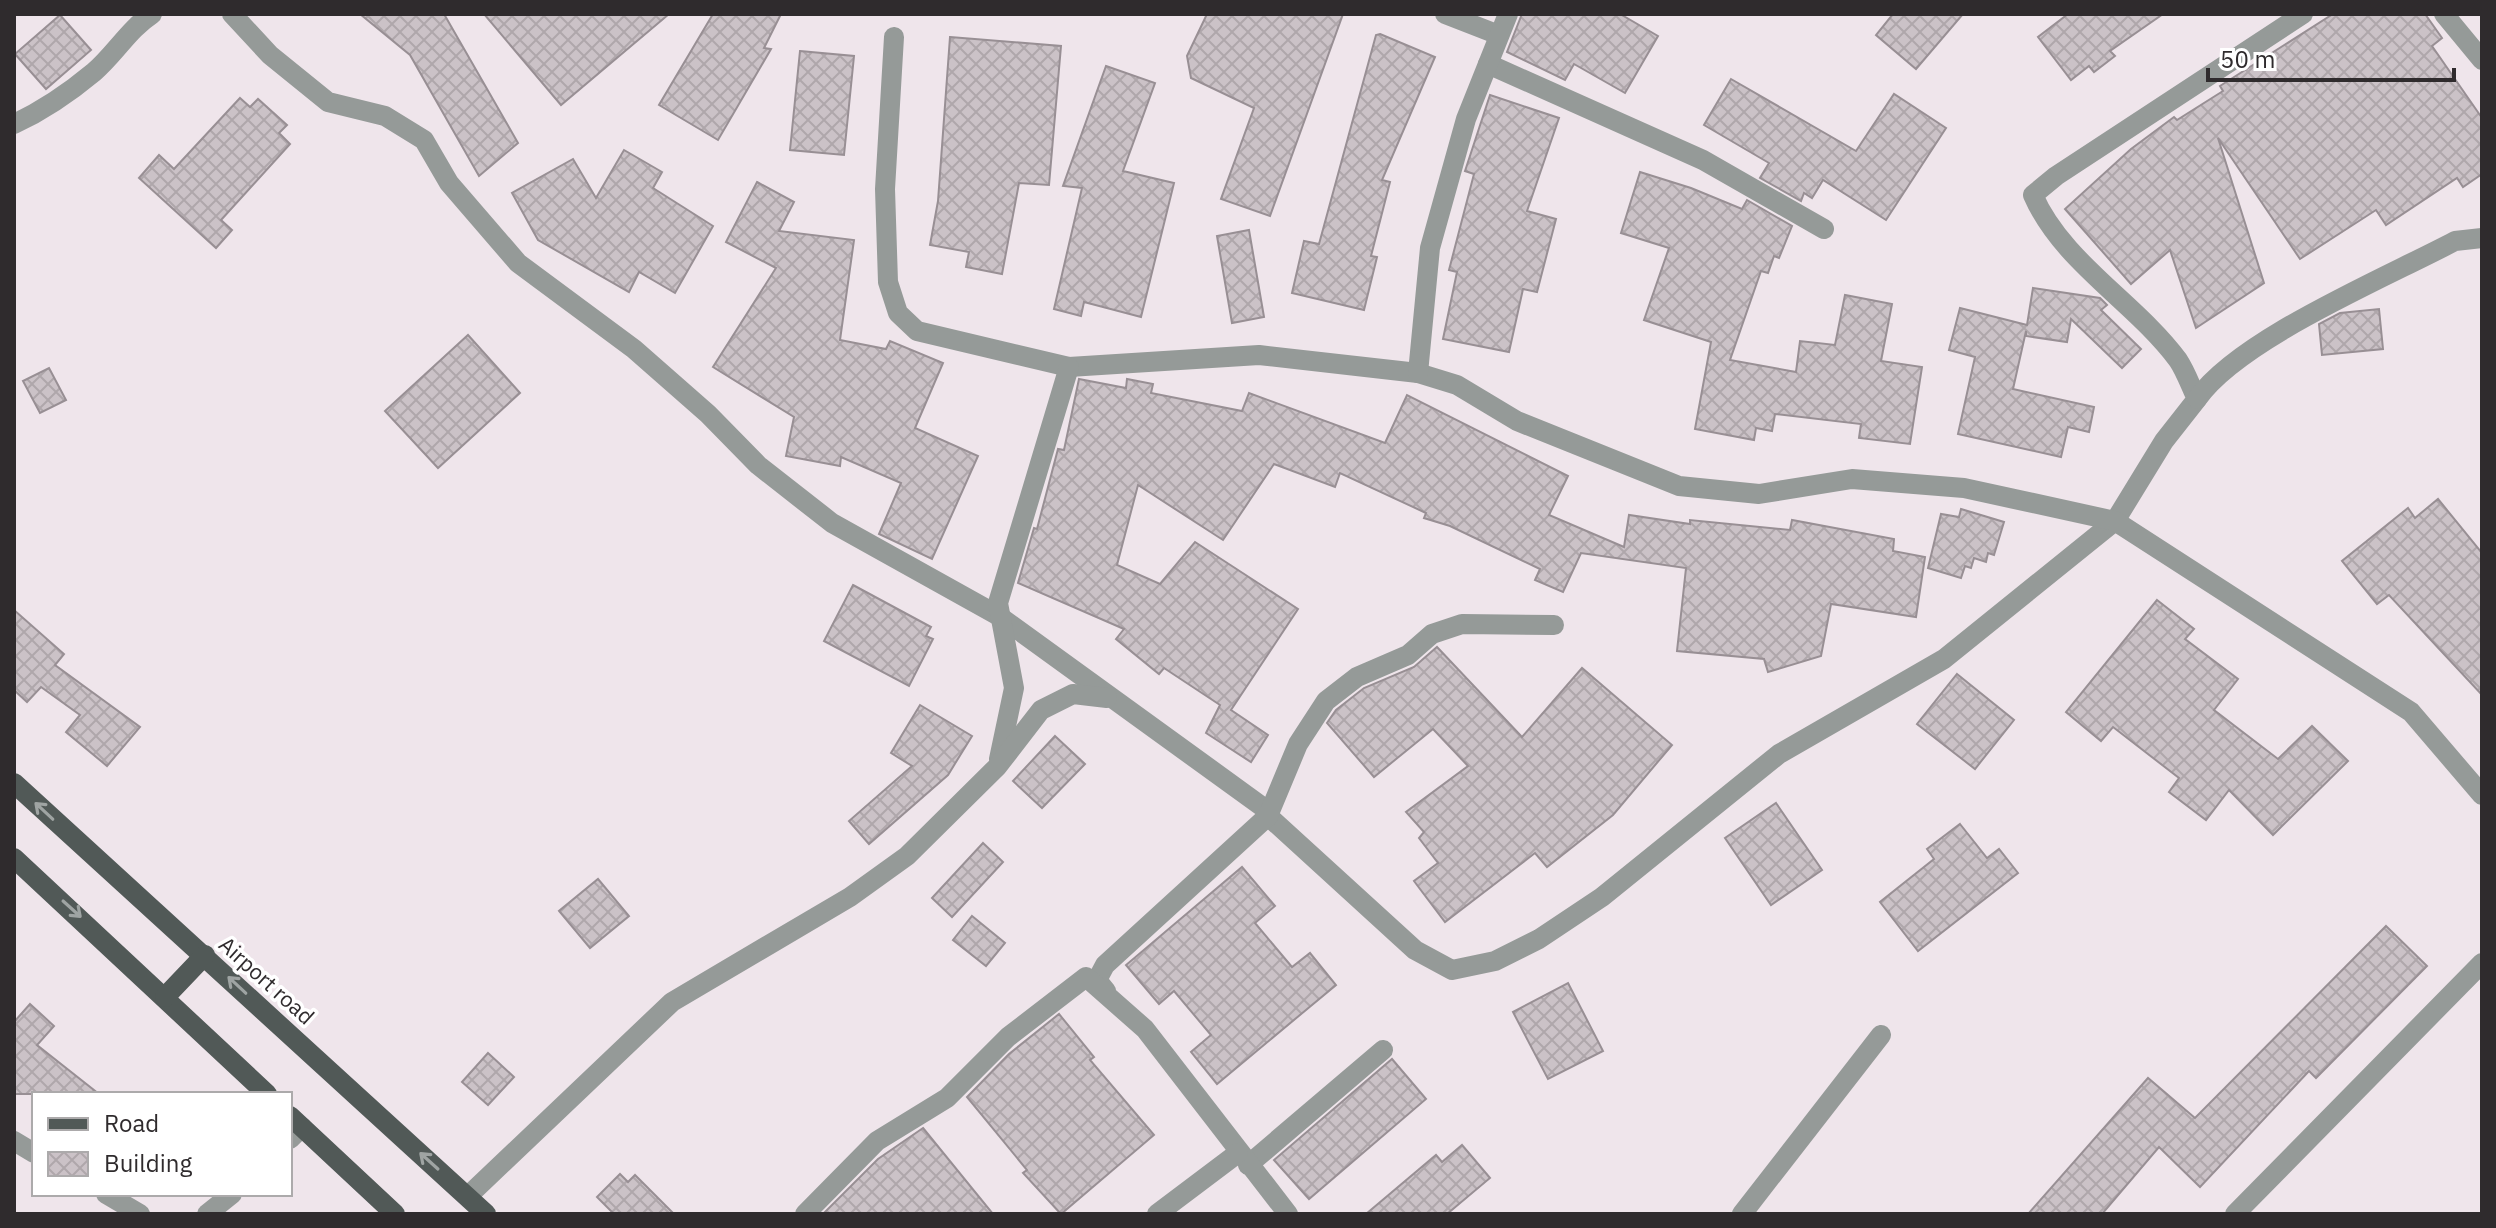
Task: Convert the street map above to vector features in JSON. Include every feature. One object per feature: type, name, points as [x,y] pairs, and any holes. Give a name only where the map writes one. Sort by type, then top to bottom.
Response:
[{"type":"main road","name":"Airport road","points":[[14,783],[486,1214]]},
{"type":"main road","points":[[14,858],[265,1092]]},
{"type":"main road","points":[[165,997],[205,955]]},
{"type":"main road","points":[[294,1127],[395,1214]]},
{"type":"street","points":[[14,124],[38,113],[95,71],[139,23],[152,14]]},
{"type":"street","points":[[232,14],[270,55],[328,102],[385,116],[424,140],[449,183],[518,263],[634,349],[708,414],[758,465],[832,523],[999,616],[1264,808],[1268,816],[1415,950],[1452,970],[1495,961],[1539,939],[1602,897],[1779,754],[1944,659],[2115,521],[2164,441],[2211,379],[2247,351],[2455,241],[2482,238]]},
{"type":"street","points":[[1445,14],[1499,35]]},
{"type":"street","points":[[1418,373],[1430,248],[1466,119],[1508,14]]},
{"type":"street","points":[[2197,399],[2179,362],[2072,251],[2043,216],[2033,195],[2056,176],[2303,14]]},
{"type":"street","points":[[2444,14],[2474,42],[2482,60]]},
{"type":"street","points":[[894,37],[885,189],[888,282],[898,313],[917,331],[1069,367],[1259,355],[1418,373],[1457,385],[1517,421],[1679,486],[1759,494],[1852,479],[1964,488],[2115,521],[2411,712],[2482,795]]},
{"type":"street","points":[[1488,64],[1703,160],[1824,229]]},
{"type":"street","points":[[997,767],[1014,688],[998,603],[1069,367]]},
{"type":"street","points":[[1108,994],[1097,980],[1105,965],[1268,816],[1298,744],[1326,701],[1357,677],[1408,655],[1432,634],[1462,624],[1554,625]]},
{"type":"street","points":[[468,1196],[672,1002],[850,897],[907,856],[997,767],[1041,710],[1073,694],[1110,698]]},
{"type":"street","points":[[2235,1214],[2482,963]]},
{"type":"street","points":[[805,1214],[877,1141],[947,1098],[1008,1037],[1086,977],[1145,1029],[1288,1214]]},
{"type":"street","points":[[1742,1214],[1881,1035]]},
{"type":"street","points":[[1157,1214],[1243,1159],[1383,1050]]},
{"type":"street","points":[[14,1141],[32,1152]]},
{"type":"street","points":[[109,1196],[140,1214]]},
{"type":"street","points":[[207,1214],[230,1196]]},
{"type":"building","points":[[360,14],[444,14],[518,143],[479,176],[410,55]]},
{"type":"building","points":[[484,14],[669,14],[561,105]]},
{"type":"building","points":[[713,14],[781,14],[764,48],[771,49],[718,140],[659,105]]},
{"type":"building","points":[[1207,14],[1343,14],[1270,216],[1221,199],[1254,108],[1191,78],[1187,56]]},
{"type":"building","points":[[1522,14],[1620,14],[1658,36],[1625,93],[1574,64],[1565,80],[1507,52]]},
{"type":"building","points":[[1893,14],[1963,14],[1916,69],[1876,35]]},
{"type":"building","points":[[2068,14],[2163,14],[2110,51],[2115,56],[2094,72],[2089,66],[2071,80],[2038,37]]},
{"type":"building","points":[[2333,14],[2425,14],[2442,38],[2432,46],[2482,118],[2482,174],[2463,187],[2457,178],[2386,225],[2376,210],[2300,259],[2218,138],[2264,283],[2196,328],[2170,250],[2131,284],[2065,209],[2131,149],[2174,117],[2177,120],[2223,91],[2220,86]]},
{"type":"building","points":[[60,15],[91,50],[46,89],[15,54]]},
{"type":"building","points":[[1376,35],[1435,57],[1382,180],[1390,182],[1371,256],[1377,257],[1364,310],[1292,293],[1304,241],[1319,244]]},
{"type":"building","points":[[950,37],[1061,46],[1049,185],[1019,183],[1002,274],[966,267],[969,252],[930,245],[938,201]]},
{"type":"building","points":[[800,51],[854,56],[844,155],[790,150]]},
{"type":"building","points":[[1106,66],[1155,83],[1123,171],[1174,183],[1141,317],[1084,302],[1081,316],[1054,309],[1082,188],[1063,186]]},
{"type":"building","points":[[1731,79],[1856,151],[1894,94],[1946,128],[1886,220],[1823,180],[1812,198],[1804,193],[1801,201],[1760,178],[1769,163],[1704,125]]},
{"type":"building","points":[[1490,95],[1559,118],[1527,211],[1556,219],[1537,292],[1523,289],[1509,352],[1443,339],[1457,272],[1449,270],[1474,174],[1465,171]]},
{"type":"building","points":[[240,98],[250,107],[258,99],[287,125],[279,133],[290,144],[221,220],[232,230],[216,248],[139,178],[159,155],[174,169]]},
{"type":"building","points":[[624,150],[662,172],[653,188],[713,226],[675,293],[639,272],[629,292],[538,240],[512,193],[573,159],[596,198]]},
{"type":"building","points":[[1640,172],[1742,209],[1747,200],[1792,226],[1779,258],[1774,256],[1768,273],[1761,271],[1730,360],[1796,372],[1800,341],[1835,345],[1845,295],[1892,304],[1881,361],[1922,367],[1910,444],[1859,438],[1861,424],[1775,414],[1772,431],[1756,428],[1754,440],[1695,429],[1711,342],[1644,320],[1669,248],[1621,233]]},
{"type":"building","points":[[757,182],[794,202],[779,231],[854,240],[840,340],[886,349],[890,341],[943,363],[915,428],[978,456],[932,559],[879,534],[901,483],[841,457],[840,466],[786,456],[794,417],[713,367],[776,268],[726,242]]},
{"type":"building","points":[[1249,230],[1264,317],[1232,323],[1217,236]]},
{"type":"building","points":[[2033,288],[2100,298],[2107,305],[2101,310],[2141,349],[2122,368],[2071,319],[2067,342],[2026,336],[2026,331],[2013,389],[2094,407],[2089,432],[2068,427],[2061,457],[1958,434],[1975,357],[1949,350],[1960,308],[2027,325]]},
{"type":"building","points":[[2379,309],[2383,349],[2322,355],[2319,324],[2340,313]]},
{"type":"building","points":[[468,335],[520,393],[438,468],[385,411]]},
{"type":"building","points":[[49,368],[66,400],[40,413],[23,381]]},
{"type":"building","points":[[1079,379],[1126,388],[1127,379],[1153,384],[1151,393],[1242,411],[1249,393],[1385,443],[1407,395],[1568,476],[1549,515],[1624,547],[1629,515],[1690,524],[1690,520],[1790,530],[1792,520],[1894,539],[1893,551],[1925,557],[1916,617],[1831,604],[1821,656],[1768,672],[1764,659],[1677,651],[1686,568],[1581,553],[1563,592],[1535,580],[1540,569],[1450,526],[1424,518],[1426,513],[1340,473],[1335,487],[1274,464],[1223,540],[1138,485],[1117,565],[1160,584],[1195,542],[1298,609],[1231,710],[1268,735],[1251,762],[1206,733],[1220,705],[1164,668],[1159,674],[1116,639],[1124,629],[1018,583],[1034,528],[1037,529],[1058,449],[1064,450]]},
{"type":"building","points":[[2438,499],[2482,553],[2482,695],[2389,595],[2377,604],[2342,561],[2408,508],[2415,518]]},
{"type":"building","points":[[1961,509],[2004,522],[1994,555],[1988,553],[1986,562],[1974,558],[1971,568],[1965,566],[1961,578],[1928,568],[1941,514],[1959,517]]},
{"type":"building","points":[[853,585],[931,627],[926,636],[933,639],[909,686],[824,641]]},
{"type":"building","points":[[2157,600],[2194,629],[2185,639],[2238,679],[2214,710],[2278,759],[2312,726],[2348,761],[2273,835],[2229,790],[2206,820],[2169,792],[2179,778],[2113,727],[2101,741],[2066,712]]},
{"type":"building","points":[[14,610],[64,654],[55,665],[140,727],[107,766],[66,732],[80,715],[41,687],[27,702],[14,690]]},
{"type":"building","points":[[1437,647],[1522,737],[1582,668],[1672,745],[1613,815],[1547,867],[1535,853],[1445,922],[1414,881],[1438,863],[1419,838],[1424,832],[1406,812],[1468,766],[1433,729],[1374,777],[1327,723],[1336,710],[1364,688],[1414,667]]},
{"type":"building","points":[[1957,674],[2014,720],[1975,769],[1917,724]]},
{"type":"building","points":[[920,705],[972,736],[948,775],[869,844],[849,821],[912,766],[891,753]]},
{"type":"building","points":[[1055,736],[1085,764],[1042,808],[1013,781]]},
{"type":"building","points":[[1776,803],[1822,870],[1771,905],[1725,838]]},
{"type":"building","points":[[1960,824],[1987,858],[1999,849],[2018,873],[1918,951],[1880,902],[1934,859],[1927,849]]},
{"type":"building","points":[[983,843],[1003,862],[952,917],[932,898]]},
{"type":"building","points":[[1242,867],[1275,906],[1255,923],[1292,967],[1310,953],[1336,985],[1217,1084],[1191,1052],[1211,1035],[1174,991],[1159,1004],[1126,965]]},
{"type":"building","points":[[598,879],[629,916],[590,948],[559,911]]},
{"type":"building","points":[[972,916],[1005,943],[986,966],[953,940]]},
{"type":"building","points":[[2386,926],[2427,966],[2316,1078],[2309,1071],[2200,1187],[2159,1147],[2102,1214],[2028,1214],[2148,1078],[2195,1118]]},
{"type":"building","points":[[1568,983],[1603,1051],[1548,1079],[1513,1012]]},
{"type":"building","points":[[30,1004],[54,1026],[37,1045],[96,1092],[14,1094],[14,1022]]},
{"type":"building","points":[[1059,1014],[1094,1057],[1090,1060],[1154,1135],[1061,1214],[1023,1173],[1027,1170],[967,1097],[1009,1054]]},
{"type":"building","points":[[488,1053],[514,1077],[488,1105],[462,1082]]},
{"type":"building","points":[[1392,1059],[1426,1099],[1309,1199],[1274,1160]]},
{"type":"building","points":[[923,1128],[993,1214],[823,1214],[878,1159]]},
{"type":"building","points":[[1462,1145],[1490,1178],[1447,1214],[1366,1214],[1436,1155],[1442,1162]]},
{"type":"building","points":[[620,1174],[628,1182],[635,1175],[674,1214],[614,1214],[597,1197]]}]
